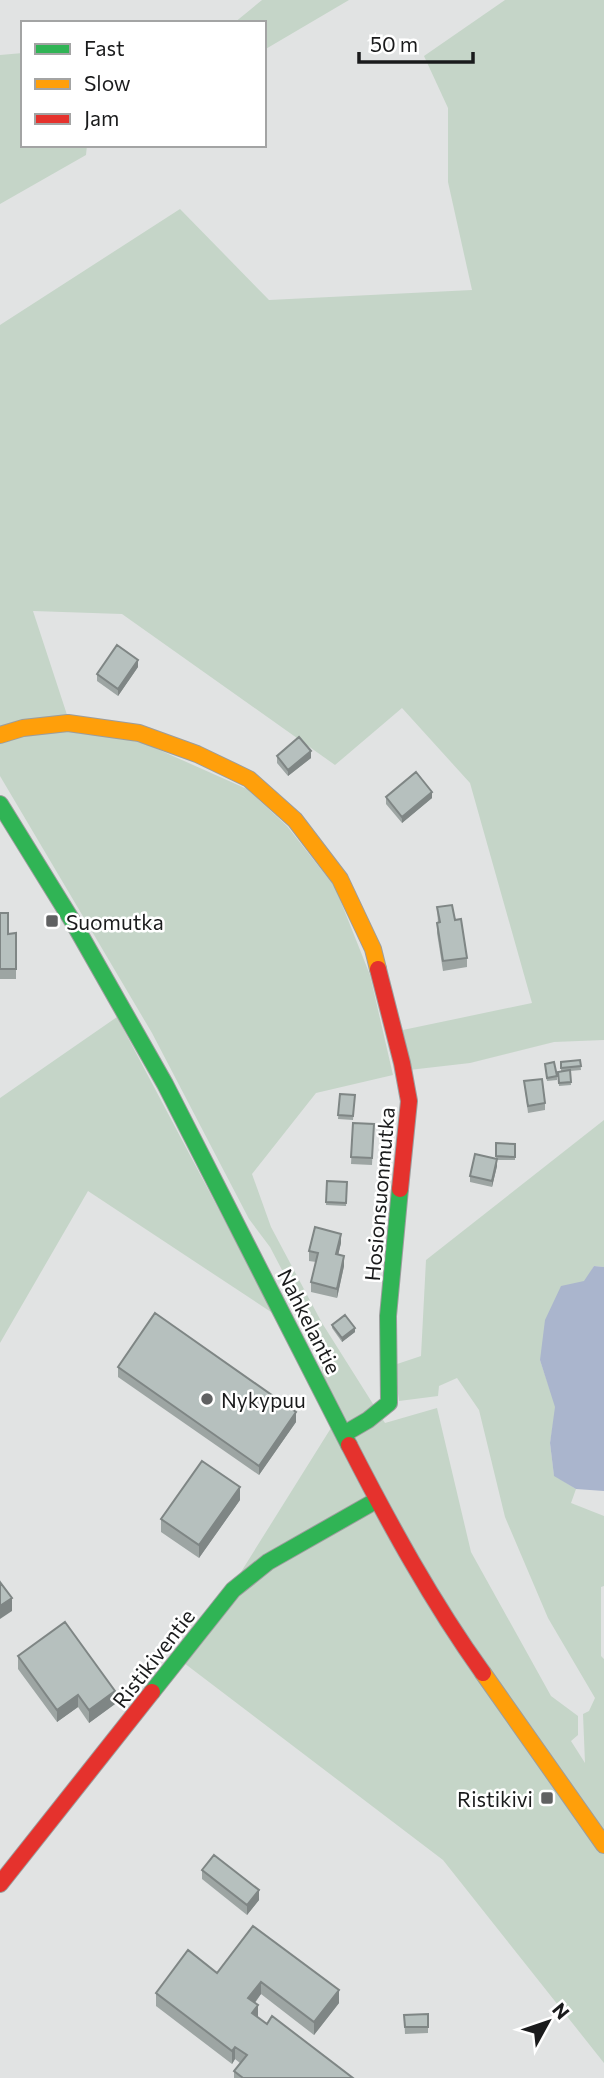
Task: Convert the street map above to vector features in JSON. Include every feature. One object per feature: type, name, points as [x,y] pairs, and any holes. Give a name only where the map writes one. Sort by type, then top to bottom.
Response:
[{"type":"street","name":"Hosionsuonmutka","points":[[0,735],[23,728],[68,723],[139,733],[197,754],[249,779],[295,820],[340,879],[373,949],[409,1101],[388,1316],[389,1403],[344,1434]]},
{"type":"street","name":"Nahkelantie","points":[[0,804],[73,922],[165,1084],[377,1500],[460,1641],[604,1845]]},
{"type":"street","name":"Ristikiventie","points":[[0,1884],[233,1590],[268,1562],[377,1500]]},
{"type":"green space","points":[[262,0],[349,0],[266,49],[266,21],[236,21]]},
{"type":"green space","points":[[505,0],[604,0],[604,1040],[554,1042],[470,1063],[409,1070],[398,1031],[532,1003],[470,783],[402,708],[335,765],[122,614],[33,611],[71,727],[146,744],[247,789],[287,826],[335,887],[370,975],[393,1075],[316,1093],[252,1174],[271,1227],[322,1323],[385,1423],[437,1408],[471,1552],[551,1696],[578,1716],[578,1735],[571,1741],[585,1763],[583,1714],[589,1711],[595,1698],[548,1618],[505,1517],[479,1410],[457,1378],[439,1386],[438,1396],[399,1401],[394,1365],[421,1356],[426,1260],[604,1120],[604,1267],[594,1266],[540,1360],[556,1407],[550,1443],[554,1475],[576,1489],[571,1503],[604,1516],[601,1656],[604,1659],[604,2063],[443,1860],[184,1663],[331,1428],[317,1337],[270,1247],[249,1219],[152,1033],[0,776],[0,325],[180,209],[269,300],[472,290],[448,182],[448,108],[424,56]]},
{"type":"green space","points":[[21,53],[21,147],[87,147],[86,155],[0,204],[0,55]]},
{"type":"green space","points":[[117,1017],[274,1314],[88,1191],[0,1343],[0,1098]]},
{"type":"water","points":[[594,1266],[604,1267],[604,1491],[576,1489],[554,1476],[550,1443],[555,1407],[540,1360],[545,1320],[561,1286],[584,1281]]},
{"type":"building","points":[[117,645],[138,660],[118,689],[97,674]]},
{"type":"building","points":[[299,737],[311,751],[288,770],[277,756]]},
{"type":"building","points":[[416,772],[432,792],[402,817],[386,797]]},
{"type":"building","points":[[452,905],[455,920],[461,919],[467,958],[443,961],[437,907]]},
{"type":"building","points":[[0,913],[8,913],[8,934],[16,933],[16,969],[0,969]]},
{"type":"building","points":[[580,1060],[581,1066],[561,1068],[561,1062]]},
{"type":"building","points":[[554,1062],[557,1076],[547,1078],[545,1064]]},
{"type":"building","points":[[570,1070],[571,1082],[559,1083],[558,1072]]},
{"type":"building","points":[[542,1079],[545,1103],[528,1106],[524,1081]]},
{"type":"building","points":[[340,1094],[355,1095],[353,1116],[338,1115]]},
{"type":"building","points":[[353,1123],[374,1124],[372,1158],[351,1157]]},
{"type":"building","points":[[496,1143],[515,1144],[515,1157],[496,1156]]},
{"type":"building","points":[[475,1154],[497,1159],[492,1181],[470,1176]]},
{"type":"building","points":[[327,1181],[347,1182],[346,1203],[326,1202]]},
{"type":"building","points":[[315,1227],[341,1234],[336,1254],[344,1256],[337,1289],[311,1282],[318,1253],[309,1251]]},
{"type":"building","name":"Nykypuu","points":[[155,1313],[296,1412],[259,1466],[118,1367]]},
{"type":"building","points":[[345,1315],[355,1328],[342,1338],[332,1325]]},
{"type":"building","points":[[202,1461],[240,1487],[199,1545],[161,1519]]},
{"type":"building","points":[[0,1582],[12,1598],[0,1606]]},
{"type":"building","points":[[65,1622],[115,1691],[89,1710],[78,1695],[57,1710],[18,1656]]},
{"type":"building","points":[[214,1855],[259,1890],[247,1905],[202,1870]]},
{"type":"building","points":[[253,1926],[339,1990],[314,2022],[261,1982],[248,1998],[258,2005],[252,2013],[267,2024],[272,2016],[353,2078],[243,2078],[234,2071],[247,2055],[235,2047],[232,2051],[156,1993],[188,1950],[217,1973]]},
{"type":"building","points":[[428,2014],[428,2027],[405,2027],[404,2015]]},
{"type":"traffic: fast","points":[[0,804],[73,922],[165,1084],[349,1445]]},
{"type":"traffic: fast","points":[[344,1434],[389,1403],[388,1316],[400,1189]]},
{"type":"traffic: fast","points":[[152,1692],[233,1590],[268,1562],[377,1500]]},
{"type":"traffic: slow","points":[[0,735],[23,728],[68,723],[139,733],[197,754],[249,779],[295,820],[340,879],[373,949],[378,969]]},
{"type":"traffic: slow","points":[[483,1673],[604,1845]]},
{"type":"traffic: jam","points":[[378,969],[409,1101],[400,1189]]},
{"type":"traffic: jam","points":[[349,1445],[412,1562],[483,1673]]},
{"type":"traffic: jam","points":[[0,1884],[152,1692]]},
{"type":"place","name":"Suomutka","points":[[52,921]]},
{"type":"place","name":"Nykypuu","points":[[207,1399]]},
{"type":"place","name":"Ristikivi","points":[[547,1798]]}]
